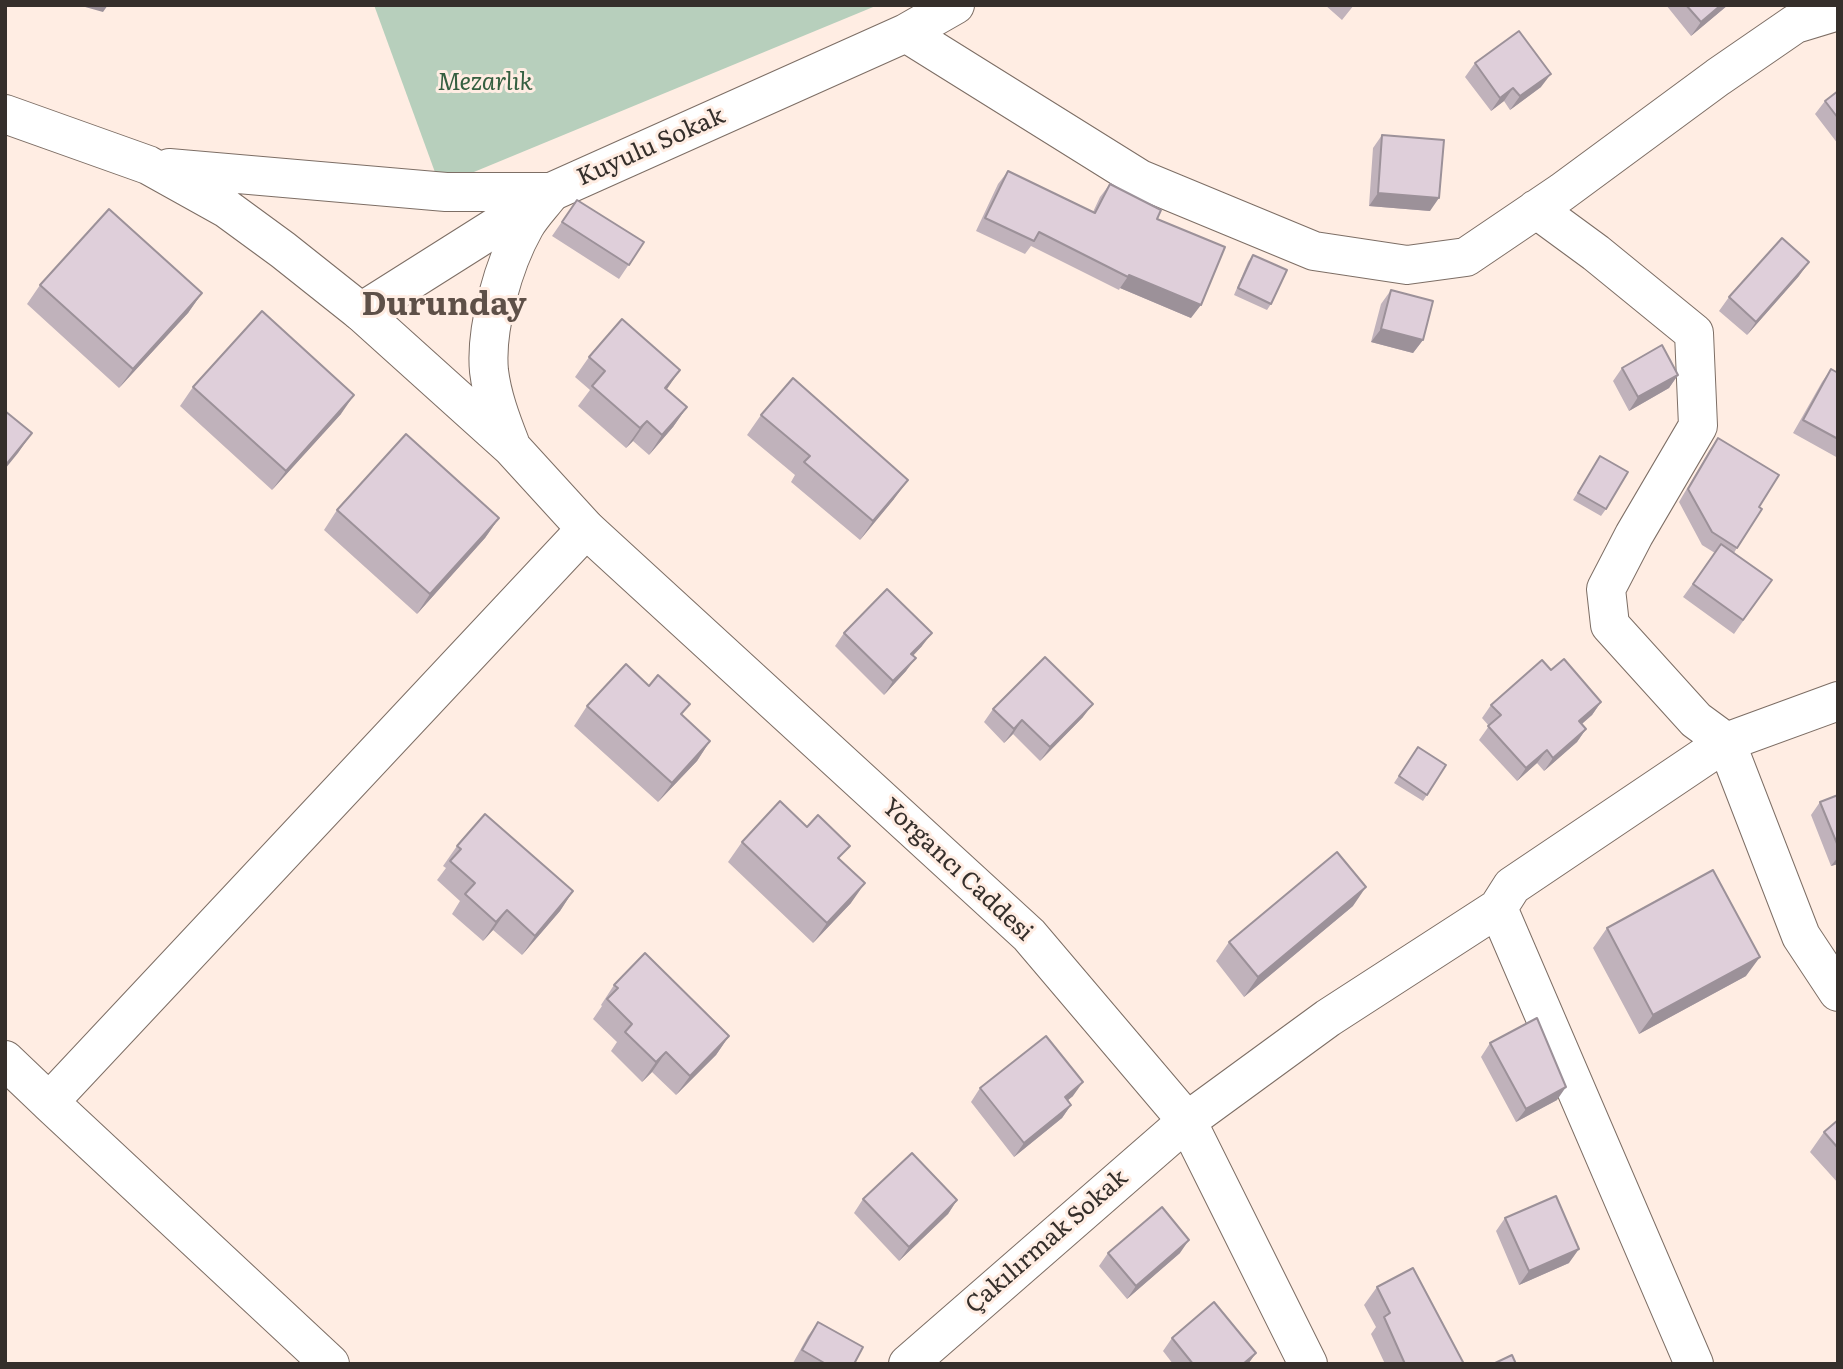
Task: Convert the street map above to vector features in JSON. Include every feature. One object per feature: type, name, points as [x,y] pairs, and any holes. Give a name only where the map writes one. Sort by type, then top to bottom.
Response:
[{"type":"street","name":"Kuyulu Sokak","points":[[361,312],[551,192],[906,33],[955,5]]},
{"type":"street","points":[[906,33],[1140,179],[1314,251],[1407,265],[1466,257],[1795,24],[1838,11]]},
{"type":"street","points":[[5,114],[148,165],[446,192],[551,192]]},
{"type":"street","name":"Yorgancı Caddesi","points":[[148,165],[227,209],[361,312],[512,448],[586,529],[1029,935],[1187,1121],[1308,1364]]},
{"type":"street","points":[[512,448],[494,399],[489,369],[491,333],[513,251],[526,225],[551,192]]},
{"type":"street","points":[[1536,209],[1596,253],[1694,333],[1698,426],[1634,535],[1606,589],[1610,625],[1696,720],[1726,742],[1801,936],[1838,992]]},
{"type":"street","points":[[49,1102],[586,529]]},
{"type":"street","name":"Çakılırmak Sokak","points":[[908,1364],[1187,1121],[1328,1018],[1498,908],[1512,886],[1726,742],[1838,701]]},
{"type":"street","points":[[1498,908],[1694,1364]]},
{"type":"street","points":[[5,1060],[330,1364]]},
{"type":"green space","name":"Mezarlık","points":[[374,5],[878,5],[440,186]]},
{"type":"building","points":[[1686,5],[1721,5],[1701,22]]},
{"type":"building","points":[[1519,31],[1551,74],[1520,96],[1513,88],[1500,98],[1475,63]]},
{"type":"building","points":[[1838,91],[1838,118],[1825,101]]},
{"type":"building","points":[[1382,135],[1444,140],[1439,198],[1378,193]]},
{"type":"building","points":[[1008,171],[1095,213],[1110,184],[1161,210],[1157,219],[1225,247],[1201,305],[1129,275],[1128,277],[1039,232],[1034,241],[985,218]]},
{"type":"building","points":[[577,200],[644,242],[629,265],[562,222]]},
{"type":"building","points":[[109,209],[202,293],[133,369],[40,285]]},
{"type":"building","points":[[1782,238],[1809,262],[1756,322],[1729,297]]},
{"type":"building","points":[[1253,255],[1287,270],[1271,304],[1238,288]]},
{"type":"building","points":[[1391,290],[1433,301],[1423,340],[1381,329]]},
{"type":"building","points":[[262,311],[354,395],[286,471],[193,387]]},
{"type":"building","points":[[622,319],[680,370],[665,388],[687,407],[662,435],[647,421],[640,428],[592,386],[605,371],[589,357]]},
{"type":"building","points":[[1662,345],[1678,375],[1638,397],[1622,368]]},
{"type":"building","points":[[1831,369],[1838,373],[1838,439],[1803,420]]},
{"type":"building","points":[[793,378],[908,480],[873,521],[804,462],[810,456],[761,415]]},
{"type":"building","points":[[5,411],[32,433],[5,466]]},
{"type":"building","points":[[406,434],[499,518],[430,594],[337,510]]},
{"type":"building","points":[[1718,438],[1779,475],[1759,507],[1762,509],[1737,548],[1712,532],[1688,489]]},
{"type":"building","points":[[1600,456],[1628,472],[1606,509],[1578,493]]},
{"type":"building","points":[[1721,544],[1772,580],[1743,620],[1693,584]]},
{"type":"building","points":[[887,589],[932,633],[911,654],[916,658],[893,681],[844,633]]},
{"type":"building","points":[[1045,657],[1093,704],[1050,747],[1022,720],[1014,729],[993,709]]},
{"type":"building","points":[[1564,659],[1601,702],[1579,721],[1586,729],[1553,758],[1547,750],[1526,768],[1488,726],[1501,715],[1491,705],[1542,660],[1551,670]]},
{"type":"building","points":[[626,664],[649,686],[658,675],[690,704],[681,714],[710,741],[672,783],[587,706]]},
{"type":"building","points":[[1418,747],[1446,765],[1427,795],[1399,776]]},
{"type":"building","points":[[1838,795],[1838,846],[1820,802]]},
{"type":"building","points":[[780,801],[807,827],[818,815],[850,846],[838,858],[865,883],[827,923],[742,842]]},
{"type":"building","points":[[485,814],[573,891],[535,936],[507,910],[496,922],[465,894],[475,883],[450,861],[461,849],[457,846]]},
{"type":"building","points":[[1337,852],[1366,887],[1258,977],[1229,942]]},
{"type":"building","points":[[1713,870],[1760,957],[1653,1015],[1607,928]]},
{"type":"building","points":[[645,953],[729,1036],[690,1076],[666,1052],[656,1062],[625,1032],[632,1024],[607,999],[618,988],[614,985]]},
{"type":"building","points":[[1537,1018],[1566,1087],[1526,1109],[1490,1043]]},
{"type":"building","points":[[1046,1036],[1083,1082],[1065,1097],[1071,1105],[1024,1143],[980,1088]]},
{"type":"building","points":[[1838,1120],[1838,1148],[1824,1132]]},
{"type":"building","points":[[912,1153],[957,1200],[909,1247],[863,1199]]},
{"type":"building","points":[[1556,1196],[1579,1249],[1529,1271],[1505,1218]]},
{"type":"building","points":[[1162,1207],[1189,1240],[1136,1286],[1108,1253]]},
{"type":"building","points":[[1413,1268],[1464,1364],[1405,1364],[1384,1317],[1390,1313],[1377,1287]]},
{"type":"building","points":[[1214,1302],[1256,1353],[1243,1364],[1193,1364],[1172,1338]]},
{"type":"building","points":[[818,1322],[863,1347],[854,1364],[826,1364],[802,1350]]},
{"type":"building","points":[[1512,1355],[1516,1364],[1493,1364]]},
{"type":"district","name":"Durunday","points":[[444,306]]}]
